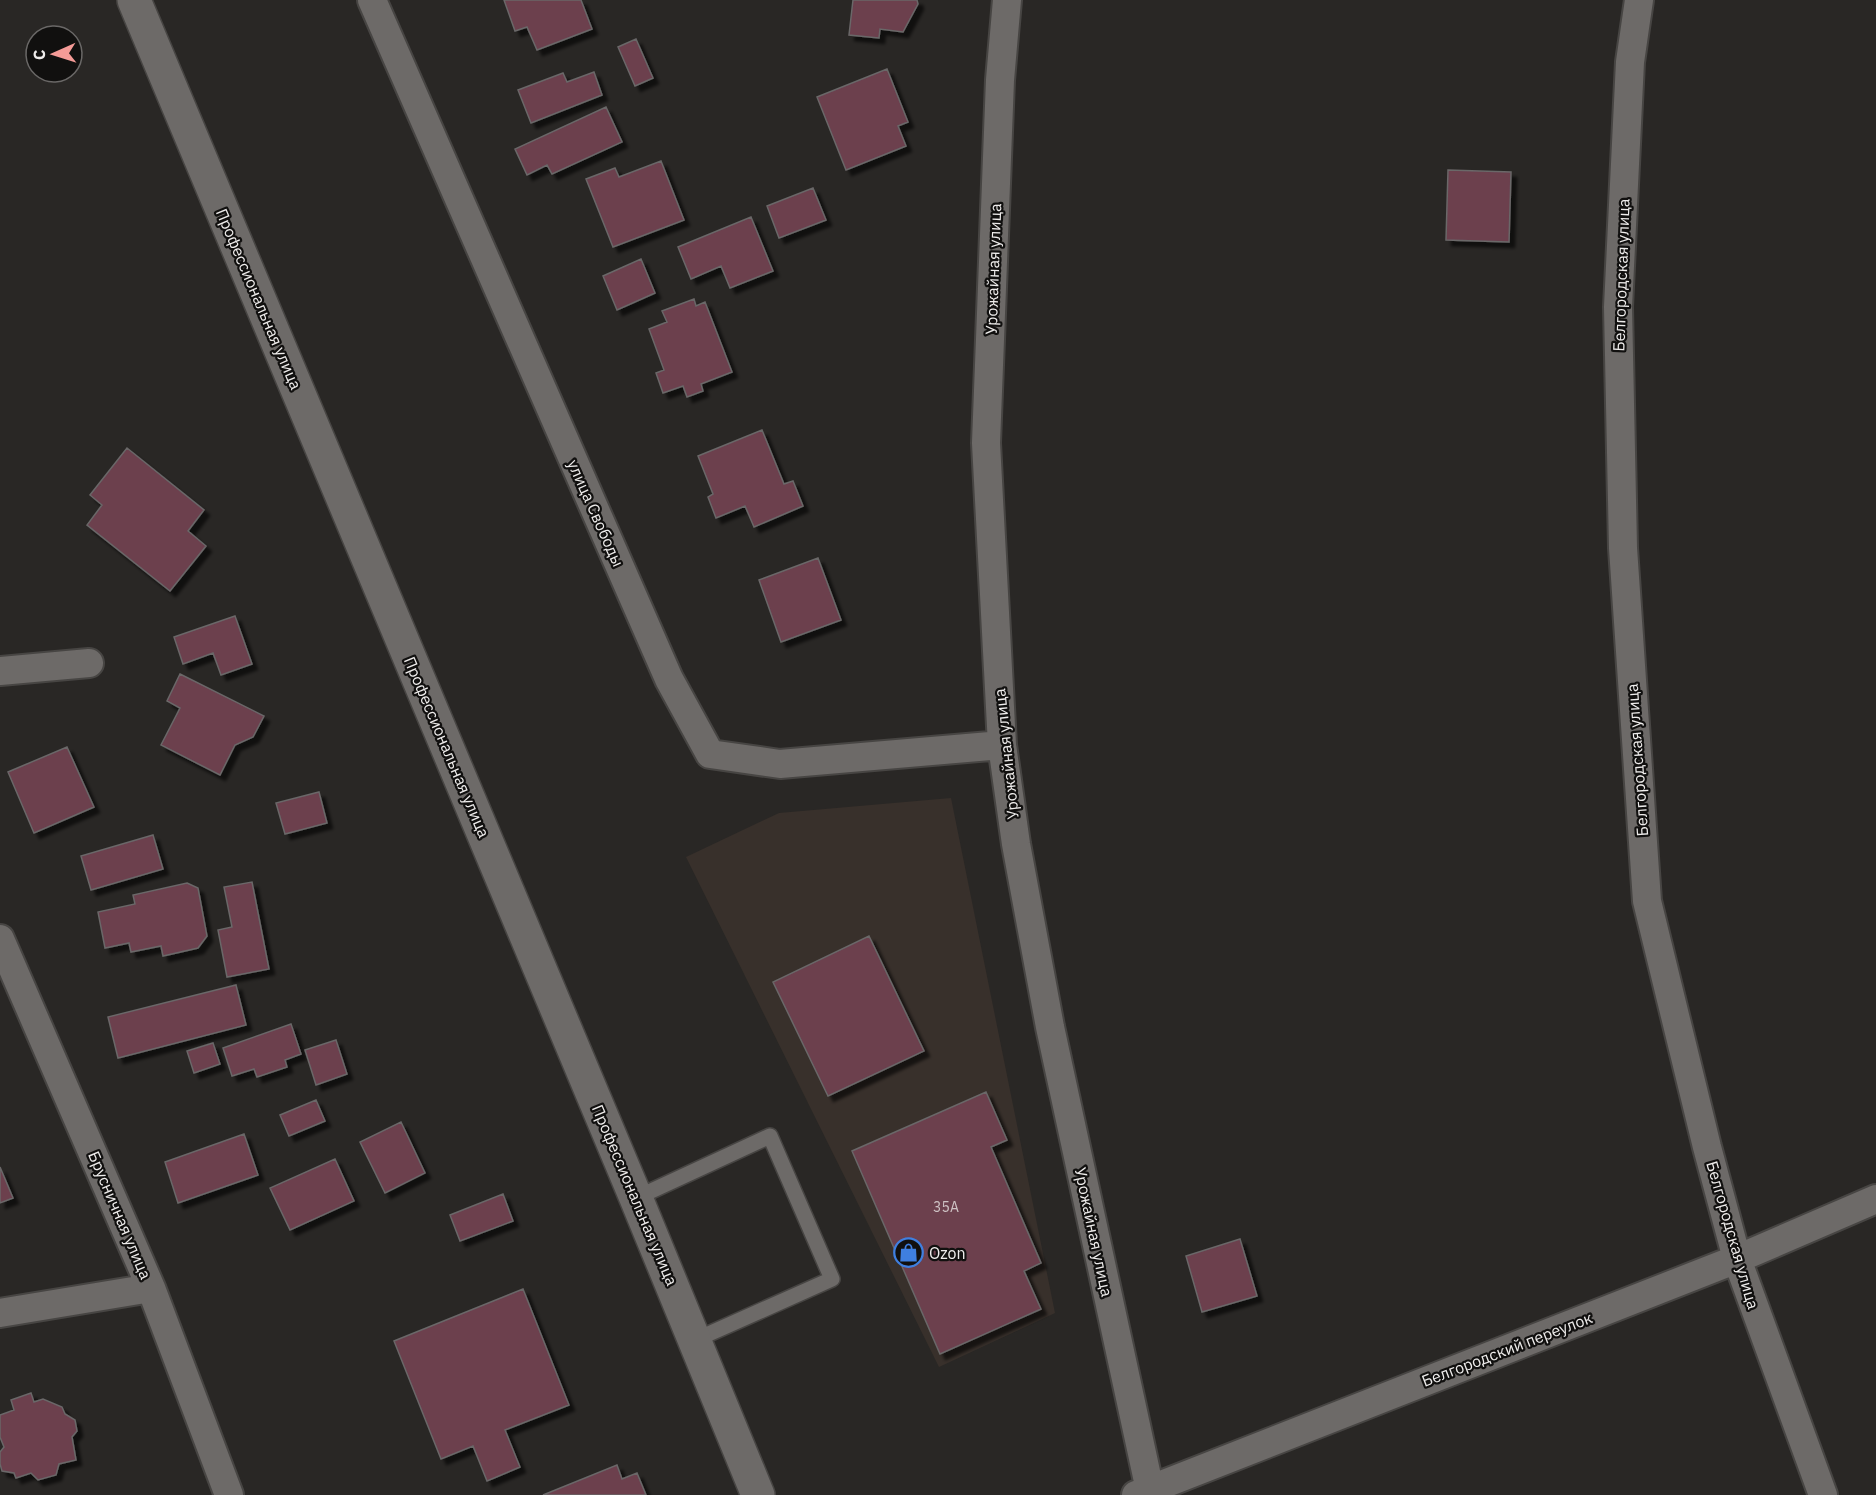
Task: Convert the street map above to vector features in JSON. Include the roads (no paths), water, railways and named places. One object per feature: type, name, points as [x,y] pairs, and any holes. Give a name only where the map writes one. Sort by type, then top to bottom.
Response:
[{"type":"street","name":"Профессиональная улица","points":[[134,0],[636,1198],[758,1495]]},
{"type":"street","name":"улица Свободы","points":[[372,0],[669,679],[710,754],[780,764],[1002,745]]},
{"type":"street","name":"Урожайная улица","points":[[1007,0],[1000,80],[987,443],[1002,745],[1016,844],[1050,1027],[1145,1493]]},
{"type":"street","name":"Белгородская улица","points":[[1639,0],[1630,62],[1618,307],[1623,548],[1647,901],[1737,1259],[1822,1495]]},
{"type":"street","points":[[0,671],[89,663]]},
{"type":"street","name":"Брусничная улица","points":[[0,939],[152,1288],[229,1495]]},
{"type":"street","name":"Белгородский переулок","points":[[1145,1493],[1737,1259],[1876,1199]]},
{"type":"street","points":[[0,1313],[152,1288]]},
{"type":"lane","points":[[636,1198],[770,1136],[832,1279],[695,1340]]},
{"type":"place","name":"Ozon","points":[[908,1253]]}]
